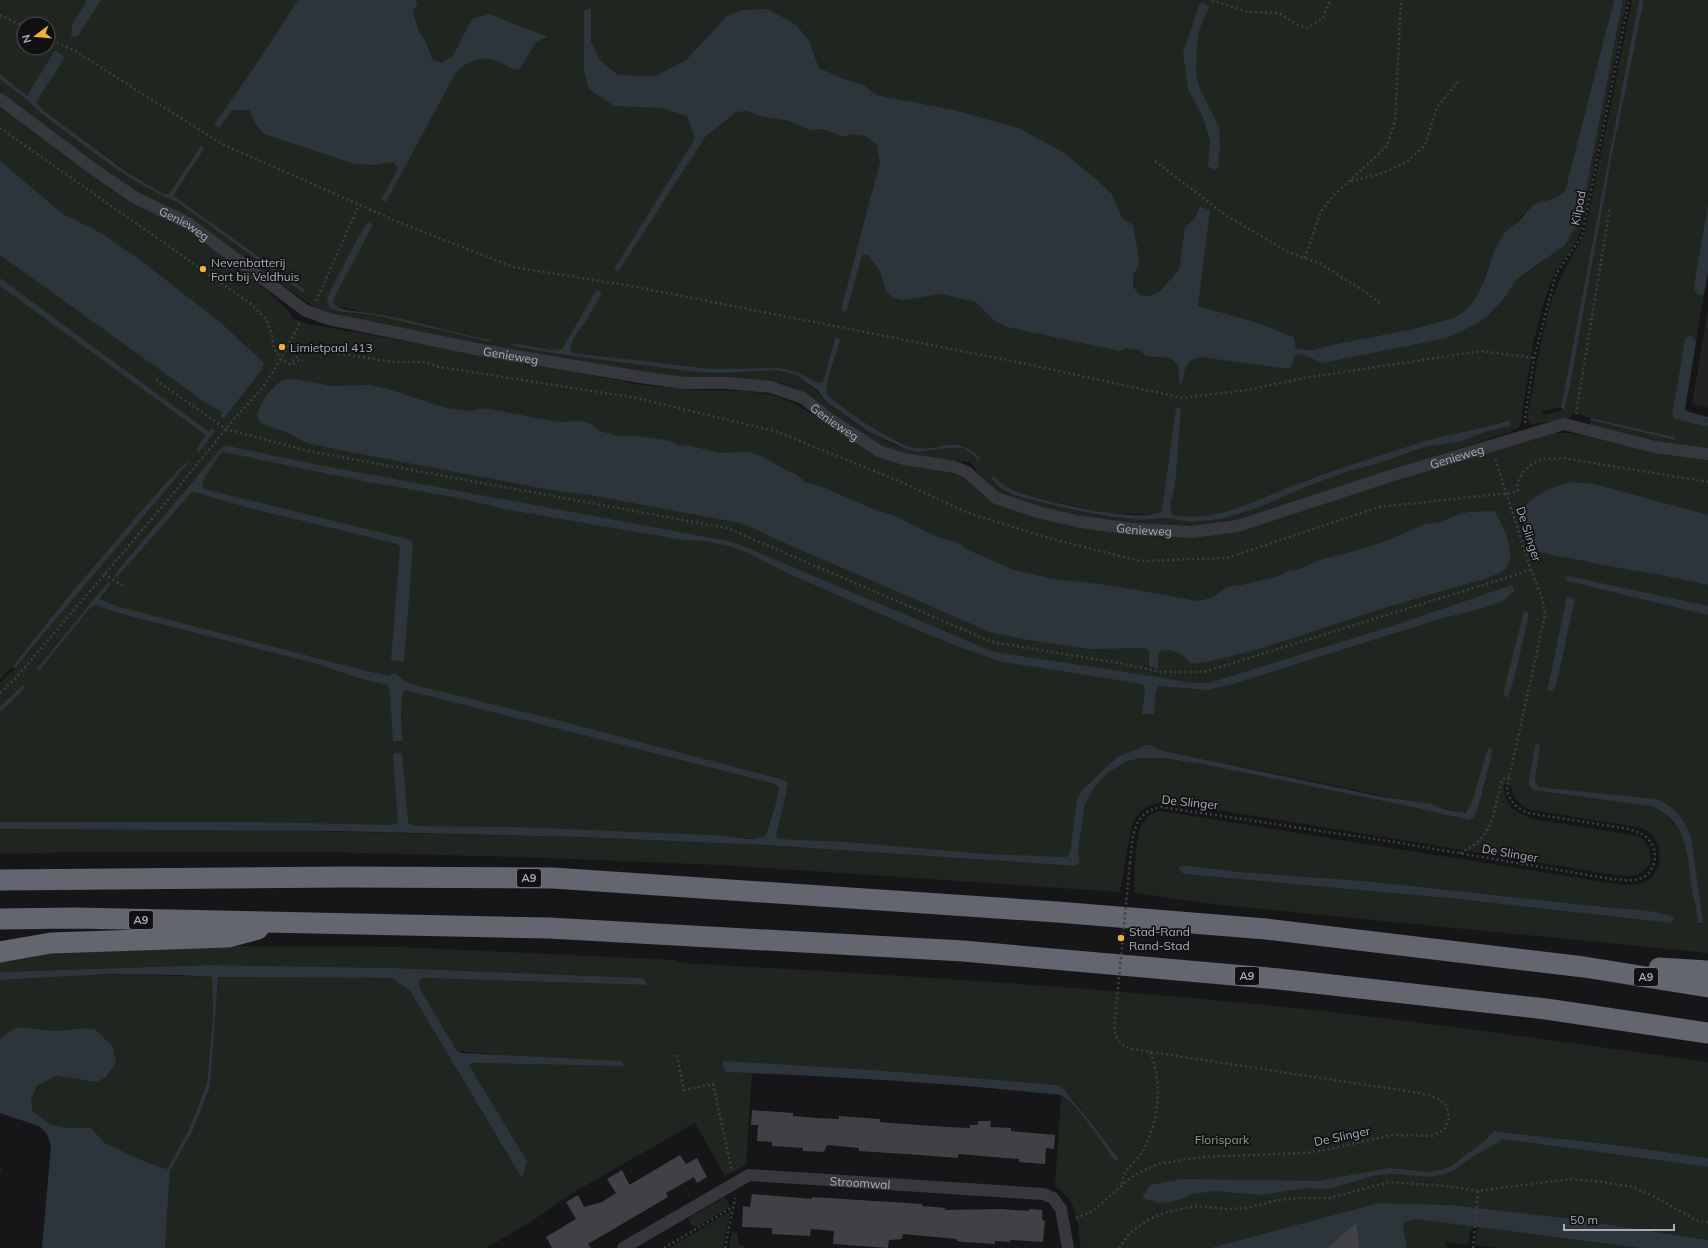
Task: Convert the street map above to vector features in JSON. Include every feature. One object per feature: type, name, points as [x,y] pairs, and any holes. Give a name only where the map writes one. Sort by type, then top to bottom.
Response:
[{"type":"highway","name":"A9","points":[[0,880],[336,877],[553,878],[1057,912],[1266,929],[1584,966],[1708,987]]},
{"type":"highway","name":"A9","points":[[0,919],[74,918],[549,928],[963,951],[1279,978],[1546,1009],[1708,1032]]},
{"type":"highway","name":"A9","points":[[0,952],[51,943],[228,937],[282,923]]},
{"type":"highway","points":[[1584,966],[1691,969],[1708,971]]},
{"type":"street","name":"Genieweg","points":[[0,99],[92,168],[134,197],[188,223],[308,312],[329,319],[476,349],[640,377],[684,383],[727,383],[771,387],[803,398],[827,417],[879,451],[904,459],[956,467],[967,472],[996,498],[1041,513],[1081,522],[1133,530],[1192,532],[1238,526],[1491,445],[1564,424],[1656,447],[1708,454]]},
{"type":"street","name":"Stroomwal","points":[[629,1246],[749,1175],[1043,1194],[1053,1198],[1057,1203],[1064,1222],[1068,1248]]},
{"type":"path","points":[[1212,0],[1248,12],[1279,13],[1298,25],[1307,28],[1323,18],[1330,0]]},
{"type":"path","points":[[1305,258],[1320,213],[1333,196],[1350,182],[1387,146],[1394,120],[1401,0]]},
{"type":"path","name":"Kilpad","points":[[1528,435],[1525,418],[1534,358],[1556,274],[1582,236],[1629,0]]},
{"type":"path","points":[[0,14],[16,22]]},
{"type":"path","points":[[56,42],[75,52],[222,144],[359,205],[513,267],[646,289],[1012,361],[1184,398],[1247,390],[1304,378],[1481,351],[1534,358]]},
{"type":"path","points":[[1350,182],[1383,173],[1407,162],[1425,146],[1437,107],[1458,82]]},
{"type":"path","points":[[0,128],[250,304],[266,319],[272,334],[274,349],[281,359]]},
{"type":"path","points":[[1155,161],[1227,216],[1288,252],[1321,264],[1342,276],[1382,305]]},
{"type":"path","points":[[0,693],[15,679],[264,386],[308,312],[359,205]]},
{"type":"path","points":[[1575,426],[1610,207]]},
{"type":"path","points":[[289,364],[292,365],[299,360],[303,361]]},
{"type":"path","points":[[156,380],[226,429],[308,451],[727,528],[992,642],[1119,663],[1161,672],[1204,672],[1531,570]]},
{"type":"path","name":"De Slinger","points":[[1064,1222],[1093,1211],[1134,1175],[1148,1168],[1174,1161],[1200,1157],[1304,1153],[1325,1150],[1392,1135],[1432,1136],[1444,1130],[1449,1119],[1447,1106],[1437,1098],[1420,1092],[1131,1049],[1119,1042],[1114,1029],[1130,863],[1137,824],[1142,815],[1146,812],[1161,807],[1190,810],[1611,879],[1636,880],[1645,876],[1651,870],[1655,859],[1655,850],[1648,838],[1641,833],[1629,829],[1552,817],[1522,810],[1515,806],[1510,799],[1507,787],[1509,775],[1545,622],[1545,610],[1491,445]]},
{"type":"path","points":[[1507,494],[1518,491],[1517,485],[1523,471],[1543,459],[1570,460],[1708,482]]},
{"type":"path","points":[[104,574],[123,586]]},
{"type":"path","points":[[1459,853],[1470,848],[1482,838],[1488,830],[1494,816],[1502,780],[1509,775]]},
{"type":"path","points":[[1122,1184],[1122,1176],[1143,1151],[1152,1127],[1157,1103],[1158,1084],[1157,1073],[1150,1051]]},
{"type":"path","points":[[677,1055],[684,1090],[713,1084],[731,1169],[738,1181]]},
{"type":"path","points":[[1119,1248],[1130,1233],[1148,1220],[1164,1213],[1197,1206],[1226,1209],[1247,1208],[1278,1200],[1298,1198],[1330,1198],[1352,1191],[1379,1186],[1389,1182],[1444,1186],[1478,1192],[1569,1179],[1602,1182],[1633,1188],[1653,1196],[1698,1221],[1708,1222]]},
{"type":"path","points":[[1473,1248],[1478,1192]]},
{"type":"path","points":[[664,1248],[733,1207],[725,1248]]},
{"type":"shaded area","points":[[87,0],[101,0],[79,35],[75,37],[71,36],[72,25]]},
{"type":"shaded area","points":[[298,0],[416,0],[418,3],[413,11],[419,32],[425,40],[432,59],[442,63],[453,56],[472,19],[489,14],[548,37],[536,42],[519,70],[493,60],[482,59],[471,62],[456,72],[386,202],[381,200],[398,169],[394,162],[375,165],[355,164],[264,134],[257,126],[249,110],[232,110],[219,128],[214,125]]},
{"type":"shaded area","points":[[1614,0],[1623,0],[1581,217],[1565,245],[1516,280],[1507,295],[1486,318],[1447,338],[1322,363],[1304,355],[1296,354],[1290,369],[1200,357],[1190,361],[1185,369],[1182,383],[1179,383],[1179,367],[1171,358],[1146,356],[1139,350],[1125,348],[1120,351],[1007,327],[995,321],[976,302],[941,294],[903,300],[894,298],[886,292],[880,271],[868,255],[862,255],[846,313],[841,310],[880,162],[877,145],[865,136],[852,134],[845,137],[822,129],[810,130],[790,121],[761,116],[747,111],[736,112],[705,137],[618,272],[614,269],[695,139],[687,116],[662,108],[614,106],[589,89],[584,71],[584,10],[591,8],[591,42],[601,61],[618,75],[655,76],[686,60],[727,16],[743,10],[768,9],[796,25],[809,40],[819,68],[847,80],[864,85],[876,95],[954,110],[1019,128],[1063,152],[1112,194],[1122,218],[1133,225],[1139,265],[1134,274],[1133,285],[1139,295],[1148,296],[1159,292],[1179,270],[1185,227],[1194,219],[1200,207],[1210,210],[1198,306],[1255,322],[1294,337],[1296,349],[1314,350],[1331,345],[1413,329],[1453,318],[1464,312],[1479,293],[1496,247],[1502,236],[1534,205],[1554,198],[1565,191]]},
{"type":"shaded area","points":[[1639,0],[1644,0],[1611,160],[1564,411],[1561,407]]},
{"type":"shaded area","points":[[1200,3],[1204,3],[1209,7],[1199,30],[1196,75],[1200,89],[1219,127],[1220,146],[1218,167],[1214,170],[1208,166],[1210,141],[1203,117],[1188,89],[1183,53]]},
{"type":"shaded area","points":[[56,51],[65,57],[36,102],[43,110],[127,172],[164,194],[169,194],[201,146],[204,149],[174,196],[305,290],[303,293],[177,202],[142,185],[107,162],[42,114],[0,79],[0,74],[27,96],[51,56],[56,56]]},
{"type":"shaded area","points":[[0,161],[63,214],[101,233],[140,260],[220,322],[264,363],[262,370],[224,418],[220,416],[223,412],[209,405],[0,255]]},
{"type":"shaded area","points":[[1708,205],[1708,272],[1704,295],[1698,295],[1694,289]]},
{"type":"shaded area","points":[[368,222],[373,225],[334,298],[333,303],[336,306],[354,311],[399,318],[460,334],[491,340],[491,342],[374,315],[341,312],[329,308],[327,298],[355,243]]},
{"type":"shaded area","points":[[0,278],[209,432],[212,428],[215,431],[199,452],[196,450],[206,435],[0,286]]},
{"type":"shaded area","points":[[597,289],[602,293],[573,339],[570,351],[573,353],[711,369],[780,368],[799,373],[818,383],[823,382],[835,338],[838,338],[840,341],[827,383],[827,395],[866,423],[906,445],[911,447],[930,448],[954,444],[971,450],[980,458],[978,460],[963,448],[948,448],[917,452],[906,449],[866,430],[827,402],[818,391],[797,375],[787,372],[773,370],[721,373],[697,372],[565,355],[513,346],[513,343],[550,350],[562,349]]},
{"type":"shaded area","points":[[1708,310],[1708,408],[1692,404]]},
{"type":"shaded area","points":[[1691,336],[1696,342],[1685,409],[1689,412],[1708,417],[1708,427],[1674,419],[1672,415],[1685,340],[1687,337]]},
{"type":"shaded area","points":[[294,379],[332,386],[369,385],[388,389],[448,408],[471,411],[484,408],[558,422],[580,421],[591,424],[600,431],[618,436],[636,436],[671,441],[680,446],[688,445],[719,453],[750,452],[796,474],[805,482],[825,488],[873,509],[893,515],[937,537],[957,542],[966,549],[1014,570],[1053,579],[1108,585],[1197,601],[1212,598],[1227,587],[1279,576],[1288,571],[1300,569],[1319,560],[1355,551],[1389,540],[1425,524],[1440,522],[1469,512],[1494,511],[1498,516],[1507,539],[1510,554],[1509,561],[1507,567],[1502,571],[1485,579],[1359,616],[1268,646],[1211,661],[1192,664],[1177,652],[1164,650],[1159,652],[1158,668],[1149,666],[1149,650],[1144,648],[1090,649],[1028,640],[990,632],[740,523],[590,495],[551,490],[307,443],[286,432],[262,424],[258,419],[257,413],[265,397],[274,387],[282,380]]},
{"type":"shaded area","points":[[1176,408],[1181,408],[1175,486],[1170,504],[1173,515],[1191,516],[1208,515],[1240,507],[1331,472],[1427,441],[1510,420],[1511,426],[1488,431],[1462,441],[1425,447],[1376,464],[1349,471],[1303,488],[1260,507],[1221,519],[1190,522],[1166,518],[1140,520],[1111,517],[1065,508],[1017,496],[1000,488],[991,478],[993,476],[1015,491],[1069,506],[1115,514],[1152,515],[1162,511]]},
{"type":"shaded area","points":[[1591,418],[1675,437],[1675,440],[1590,420]]},
{"type":"shaded area","points":[[228,446],[314,464],[733,542],[994,652],[1191,683],[1209,683],[1389,627],[1512,585],[1514,591],[1503,601],[1480,609],[1443,618],[1233,684],[1208,690],[1159,686],[1156,691],[1154,714],[1142,714],[1145,690],[1143,684],[1003,662],[962,648],[918,630],[787,573],[746,552],[729,546],[705,541],[683,540],[504,509],[459,498],[363,481],[223,452],[220,454],[202,482],[203,487],[208,490],[411,540],[413,545],[404,662],[391,660],[400,547],[394,543],[249,508],[194,492],[191,493],[117,577],[114,575],[222,447]]},
{"type":"shaded area","points":[[188,461],[167,489],[15,668],[12,667],[72,592],[136,517]]},
{"type":"shaded area","points":[[1571,482],[1594,484],[1708,515],[1708,585],[1552,555],[1533,548],[1528,541],[1524,529],[1524,509],[1528,503],[1541,493]]},
{"type":"shaded area","points":[[1568,576],[1708,606],[1708,615],[1567,581],[1566,578]]},
{"type":"shaded area","points":[[108,582],[111,584],[99,599],[116,606],[371,672],[389,676],[394,673],[404,681],[414,685],[553,719],[784,780],[788,783],[776,836],[779,839],[846,842],[988,854],[1066,857],[1070,853],[1077,799],[1082,790],[1117,757],[1144,745],[1150,745],[1160,750],[1378,796],[1432,804],[1443,809],[1466,813],[1473,799],[1488,748],[1492,749],[1491,758],[1478,809],[1473,818],[1468,820],[1202,764],[1162,758],[1139,758],[1126,762],[1106,774],[1094,788],[1085,804],[1078,852],[1080,862],[1076,866],[765,845],[579,837],[332,831],[0,829],[0,822],[253,822],[393,825],[398,822],[393,756],[395,753],[402,753],[408,821],[409,824],[415,826],[515,827],[711,835],[751,839],[766,836],[776,803],[779,787],[772,783],[405,690],[401,707],[403,741],[393,741],[390,692],[388,685],[358,678],[318,664],[126,615],[95,605],[89,609],[39,671],[37,669]]},
{"type":"shaded area","points":[[1567,596],[1575,599],[1559,672],[1555,687],[1552,691],[1547,690]]},
{"type":"shaded area","points":[[1524,611],[1527,611],[1529,614],[1515,675],[1508,698],[1503,694]]},
{"type":"shaded area","points":[[23,685],[25,687],[23,690],[0,712],[0,707]]},
{"type":"shaded area","points":[[1536,743],[1540,745],[1535,779],[1538,787],[1655,799],[1661,801],[1678,814],[1691,837],[1703,923],[1698,923],[1684,841],[1680,831],[1673,821],[1664,813],[1652,806],[1533,790],[1529,785],[1529,779]]},
{"type":"shaded area","points":[[1183,865],[1240,872],[1365,881],[1636,910],[1654,912],[1674,918],[1672,923],[1458,899],[1183,874],[1179,867]]},
{"type":"shaded area","points":[[211,965],[393,968],[643,978],[648,985],[422,978],[419,982],[420,989],[457,1051],[462,1053],[622,1061],[623,1066],[472,1063],[469,1065],[527,1161],[522,1179],[410,991],[392,978],[218,977],[210,1087],[192,1132],[170,1171],[165,1248],[42,1248],[51,1146],[47,1134],[39,1126],[0,1113],[0,1039],[17,1027],[56,1031],[86,1028],[96,1030],[113,1047],[116,1063],[106,1077],[97,1082],[56,1076],[37,1086],[31,1100],[33,1112],[52,1125],[68,1128],[91,1128],[105,1143],[141,1160],[167,1169],[189,1129],[207,1084],[213,1014],[212,977],[108,974],[0,980],[0,972]]},
{"type":"shaded area","points":[[723,1061],[872,1070],[1057,1085],[1063,1088],[1118,1158],[1117,1161],[1114,1160],[1081,1114],[1067,1099],[1061,1095],[894,1081],[727,1072],[723,1068]]},
{"type":"shaded area","points":[[1494,1131],[1624,1146],[1708,1158],[1708,1167],[1502,1139],[1496,1144],[1475,1155],[1453,1171],[1433,1177],[1394,1174],[1376,1175],[1324,1189],[1306,1188],[1260,1195],[1215,1191],[1192,1194],[1182,1199],[1159,1203],[1142,1198],[1150,1185],[1182,1179],[1318,1181],[1389,1168],[1428,1172],[1441,1170],[1450,1167],[1486,1140]]},
{"type":"shaded area","points":[[1378,1203],[1452,1205],[1573,1219],[1708,1240],[1708,1248],[1639,1248],[1415,1219],[1405,1222],[1403,1228],[1407,1248],[1360,1248],[1359,1241],[1343,1235],[1327,1248],[1210,1248]]},
{"type":"green space","points":[[0,0],[402,0],[418,28],[413,11],[418,3],[416,0],[1614,0],[1565,191],[1553,199],[1538,203],[1527,210],[1503,235],[1487,269],[1482,287],[1471,306],[1453,318],[1413,329],[1331,345],[1314,350],[1296,349],[1294,337],[1283,332],[1238,318],[1203,310],[1198,306],[1200,207],[1194,219],[1185,227],[1179,270],[1159,292],[1148,296],[1139,295],[1135,287],[1134,277],[1139,265],[1112,194],[1063,152],[1019,128],[954,110],[876,95],[864,85],[847,80],[819,68],[809,40],[717,27],[686,60],[655,76],[618,75],[601,61],[591,42],[591,8],[584,10],[584,53],[586,77],[609,96],[733,107],[865,136],[1140,351],[1296,354],[1410,345],[1448,338],[1486,318],[1507,295],[1516,280],[1542,262],[1581,217],[1623,0],[1627,0],[1583,222],[1579,236],[1554,273],[1543,305],[1533,344],[1520,427],[1510,432],[1234,522],[1193,527],[1116,523],[1032,508],[998,493],[988,485],[970,462],[936,460],[891,450],[872,441],[793,387],[777,382],[689,378],[631,372],[325,315],[179,213],[145,197],[118,181],[0,92],[0,79],[42,114],[107,162],[142,185],[177,202],[303,293],[304,290],[181,201],[164,194],[128,172],[43,110],[0,74]],"holes":[[[336,306],[364,312],[365,315],[341,312],[329,308]],[[804,380],[827,395],[871,428],[910,447],[922,449],[935,446],[964,445],[978,460],[968,451],[958,447],[913,451],[878,437],[839,411]],[[1510,420],[1511,426],[1488,431],[1462,441],[1425,447],[1376,464],[1349,471],[1303,488],[1260,507],[1190,522],[1166,518],[1140,520],[1111,517],[1065,508],[1000,488],[991,478],[993,476],[1004,485],[1019,492],[1044,500],[1108,513],[1173,515],[1186,517],[1214,515],[1251,504],[1365,461],[1428,441]]]},
{"type":"green space","points":[[1632,0],[1639,0],[1561,407],[1542,411],[1543,415],[1564,410],[1611,160],[1644,0],[1708,0],[1708,210],[1694,289],[1704,295],[1696,342],[1687,337],[1672,415],[1675,419],[1708,427],[1708,448],[1653,442],[1591,427],[1590,420],[1675,439],[1675,437],[1591,418],[1573,412],[1570,418],[1531,425],[1527,419],[1543,331],[1553,297],[1562,274],[1585,232]]},
{"type":"green space","points":[[0,104],[191,230],[241,267],[289,311],[292,318],[309,324],[636,384],[695,390],[747,391],[772,395],[794,403],[876,455],[957,473],[967,479],[984,496],[1007,508],[1068,525],[1164,538],[1201,537],[1240,530],[1545,433],[1569,433],[1683,456],[1708,459],[1708,953],[1212,904],[1134,893],[1136,846],[1140,828],[1149,816],[1161,811],[1623,885],[1647,881],[1657,870],[1660,855],[1659,848],[1652,835],[1644,829],[1530,810],[1517,800],[1513,794],[1511,785],[1504,784],[1504,791],[1511,807],[1527,817],[1638,836],[1645,842],[1649,849],[1650,865],[1638,875],[1621,876],[1236,813],[1163,803],[1146,807],[1142,810],[1133,824],[1120,892],[720,865],[519,857],[320,852],[83,852],[0,854],[0,829],[265,830],[579,837],[765,845],[1076,866],[1080,862],[1078,852],[1085,804],[1094,788],[1106,774],[1126,762],[1139,758],[1162,758],[1202,764],[1412,807],[1467,820],[1478,809],[1486,780],[1467,813],[1160,750],[1117,757],[1082,790],[1070,853],[1066,857],[1036,857],[796,840],[415,826],[0,827],[0,683],[15,668],[156,497],[101,557],[28,649],[0,680]],"holes":[[[1667,816],[1687,826],[1701,924],[1698,923],[1685,841],[1677,827]],[[1183,865],[1240,872],[1365,881],[1614,908],[1672,916],[1672,923],[1458,899],[1183,874],[1180,870]]]},
{"type":"green space","name":"Florispark","points":[[169,946],[402,947],[674,960],[682,963],[905,976],[1054,987],[1202,999],[1384,1018],[1708,1062],[1708,1158],[1624,1146],[1495,1131],[1502,1139],[1708,1167],[1708,1240],[1573,1219],[1452,1205],[1378,1203],[1210,1248],[1081,1248],[1076,1213],[1069,1199],[1055,1187],[1061,1095],[1067,1099],[1081,1114],[1114,1160],[1081,1109],[1065,1091],[1057,1085],[1001,1081],[727,1072],[752,1073],[746,1165],[725,1176],[695,1123],[574,1192],[529,1223],[486,1248],[165,1248],[170,1171],[192,1132],[210,1087],[218,977],[392,978],[410,991],[521,1178],[527,1161],[469,1065],[472,1063],[622,1066],[457,1051],[420,989],[419,982],[422,978],[648,985],[643,978],[393,968],[211,965],[0,972],[0,957],[28,951]]},
{"type":"green space","points":[[108,974],[212,977],[213,1014],[207,1084],[189,1129],[167,1169],[141,1160],[105,1143],[91,1128],[68,1128],[52,1125],[33,1112],[31,1100],[37,1087],[56,1076],[97,1082],[106,1077],[116,1063],[86,1028],[56,1031],[17,1027],[0,1039],[0,980]]},
{"type":"green space","points":[[725,1197],[730,1207],[694,1228],[688,1219]]},
{"type":"green space","points":[[731,1211],[722,1248],[669,1248]]},
{"type":"green space","points":[[1415,1219],[1472,1226],[1468,1245],[1446,1242],[1447,1248],[1407,1248],[1403,1228],[1405,1222]]},
{"type":"green space","points":[[1478,1227],[1639,1248],[1497,1248],[1475,1245]]},
{"type":"green space","points":[[732,1231],[737,1233],[739,1244],[746,1248],[729,1248]]},
{"type":"building","points":[[752,1110],[793,1113],[793,1116],[839,1119],[839,1116],[880,1119],[880,1122],[947,1127],[970,1128],[970,1125],[978,1125],[978,1121],[991,1121],[990,1127],[1011,1128],[1011,1131],[1055,1135],[1054,1149],[1046,1148],[1045,1164],[1019,1162],[1019,1159],[958,1154],[958,1158],[859,1151],[859,1148],[827,1145],[824,1152],[803,1151],[803,1148],[772,1146],[772,1142],[757,1141],[758,1125],[751,1125]]},
{"type":"building","points":[[680,1155],[686,1164],[697,1158],[707,1177],[697,1183],[694,1177],[666,1193],[668,1197],[588,1244],[591,1248],[552,1248],[546,1237],[576,1219],[566,1202],[578,1195],[584,1207],[602,1202],[616,1193],[607,1179],[622,1170],[629,1184],[631,1184]]},
{"type":"building","points":[[752,1194],[812,1199],[812,1197],[922,1204],[922,1206],[946,1208],[944,1210],[1042,1210],[1042,1220],[1045,1221],[1043,1242],[1010,1240],[1010,1242],[995,1241],[995,1244],[964,1242],[957,1241],[957,1239],[903,1234],[902,1239],[889,1240],[888,1248],[833,1244],[834,1231],[811,1229],[810,1236],[772,1234],[772,1228],[742,1227],[743,1206],[750,1207]]},
{"type":"building","points":[[1356,1223],[1360,1248],[1327,1248]]},
{"type":"place","name":"Nevenbatterij Fort bij Veldhuis","points":[[203,269]]},
{"type":"place","name":"Limietpaal 413","points":[[282,347]]},
{"type":"place","name":"Stad-Rand Rand-Stad","points":[[1121,938]]}]
